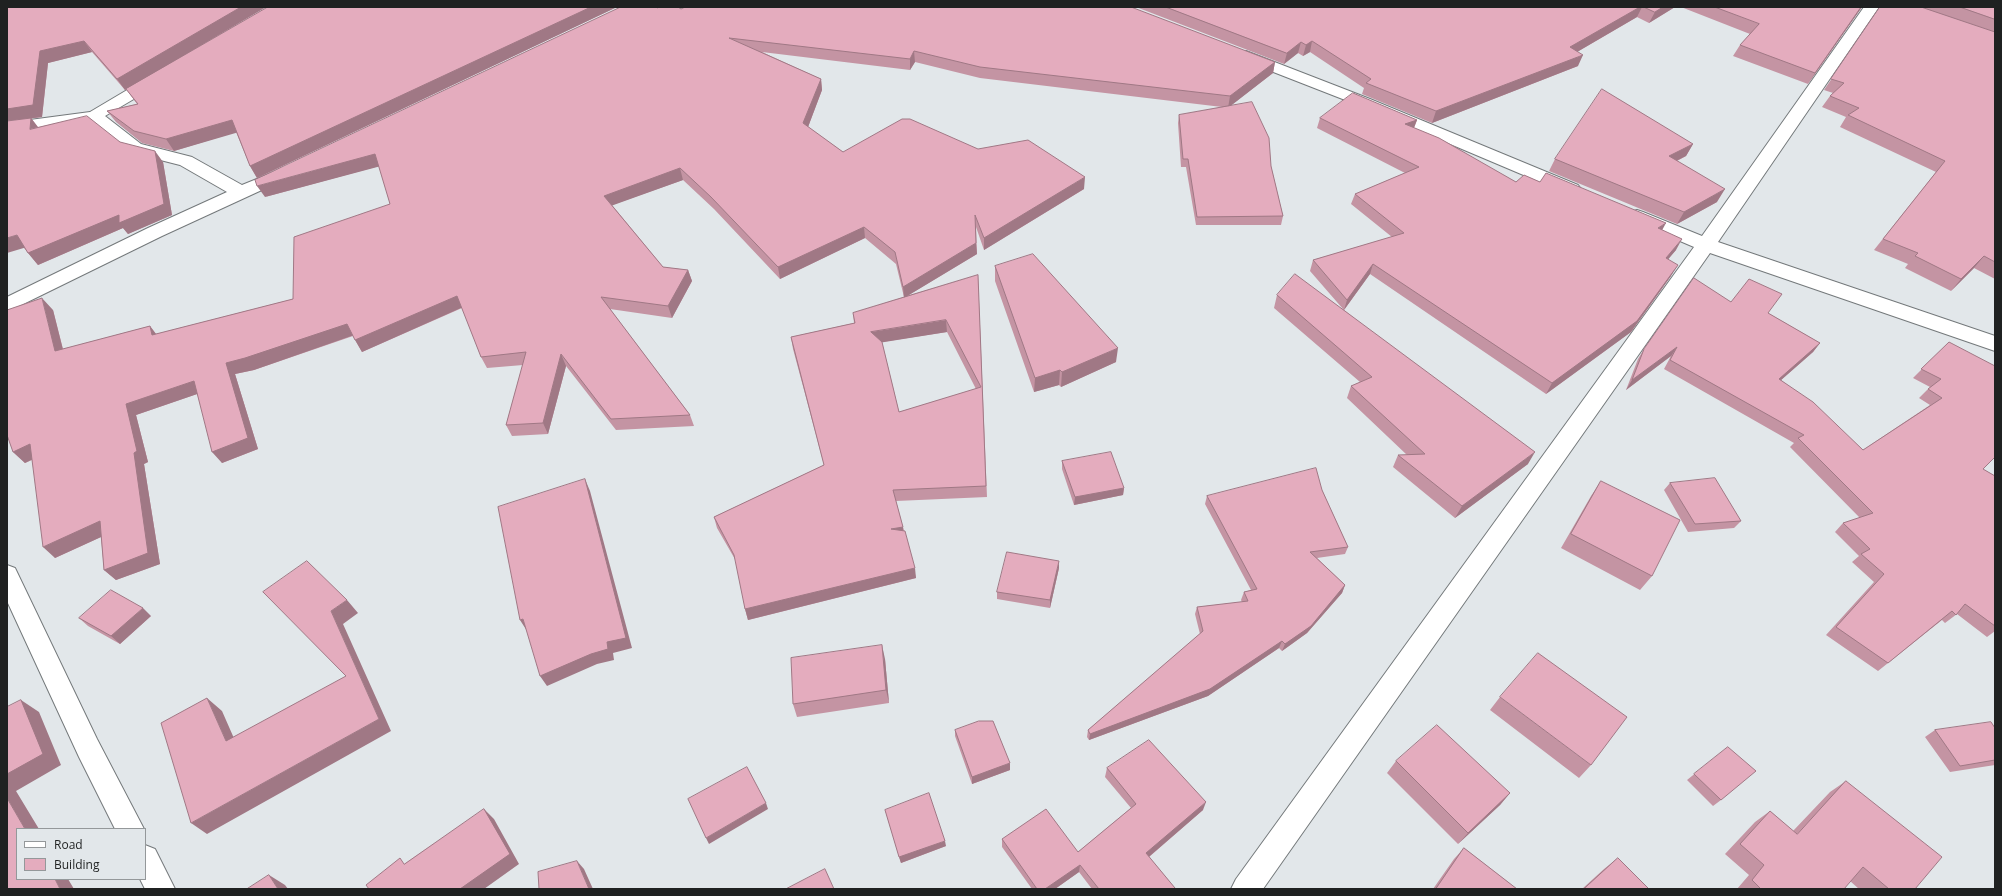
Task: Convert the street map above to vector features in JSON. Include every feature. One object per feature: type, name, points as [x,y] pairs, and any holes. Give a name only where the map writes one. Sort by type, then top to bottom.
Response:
[{"type":"street","points":[[1246,889],[1706,245],[1872,7]]},
{"type":"street","points":[[1228,49],[1364,102],[1589,196]]},
{"type":"street","points":[[7,128],[94,116],[170,72]]},
{"type":"street","points":[[94,116],[135,148],[186,161],[242,194]]},
{"type":"street","points":[[7,305],[155,232],[242,194],[299,166]]},
{"type":"street","points":[[1618,208],[1706,245],[1995,344]]},
{"type":"street","points":[[7,576],[88,748],[129,828]]},
{"type":"street","points":[[146,861],[160,889]]},
{"type":"building","points":[[7,7],[241,7],[117,79],[84,41],[40,51],[33,105],[7,109]]},
{"type":"building","points":[[268,7],[591,7],[250,166],[232,120],[166,139],[134,131],[107,111],[138,104],[126,89]]},
{"type":"building","points":[[621,7],[678,7],[681,9],[685,7],[1131,7],[1275,62],[1230,96],[980,67],[914,51],[910,59],[729,38],[821,79],[803,123],[843,152],[902,119],[910,119],[978,149],[1028,140],[1085,177],[984,238],[975,215],[976,243],[903,287],[895,252],[864,227],[778,267],[711,197],[680,168],[604,196],[663,267],[688,270],[668,306],[601,297],[690,415],[611,419],[561,354],[543,423],[506,425],[526,352],[481,357],[457,296],[355,340],[347,324],[226,363],[248,438],[212,452],[194,381],[126,404],[137,451],[134,453],[148,553],[104,570],[100,521],[43,547],[30,444],[13,452],[7,435],[7,310],[42,298],[55,351],[150,326],[152,335],[293,299],[294,237],[390,204],[375,154],[257,186],[255,180]]},
{"type":"building","points":[[1166,7],[1640,7],[1570,47],[1583,55],[1436,111],[1366,83],[1371,79],[1312,41],[1306,45],[1301,42],[1287,53]]},
{"type":"building","points":[[1644,7],[1663,7],[1655,12]]},
{"type":"building","points":[[1715,7],[1861,7],[1815,73],[1740,45],[1759,24]]},
{"type":"building","points":[[1880,7],[1921,7],[1995,32],[1995,262],[1984,256],[1961,279],[1915,256],[1918,253],[1883,239],[1945,161],[1848,115],[1859,108],[1830,96],[1844,83],[1831,79]]},
{"type":"building","points":[[1960,7],[1995,7],[1995,19]]},
{"type":"building","points":[[1602,89],[1693,144],[1669,156],[1725,189],[1684,212],[1555,159]]},
{"type":"building","points":[[1353,93],[1417,120],[1405,124],[1439,138],[1516,182],[1524,175],[1540,182],[1546,173],[1666,223],[1658,228],[1682,239],[1666,258],[1678,265],[1637,321],[1552,383],[1373,264],[1347,300],[1313,260],[1404,233],[1355,194],[1419,167],[1320,118]]},
{"type":"building","points":[[1252,102],[1269,138],[1271,166],[1283,216],[1197,217],[1188,159],[1183,159],[1179,115]]},
{"type":"building","points":[[87,116],[120,142],[155,151],[164,204],[119,223],[119,215],[28,253],[17,235],[7,238],[7,121],[31,118],[30,129]]},
{"type":"building","points":[[1033,254],[1118,348],[1062,372],[1060,370],[1035,378],[995,266]]},
{"type":"building","points":[[1295,274],[1535,452],[1462,506],[1398,455],[1425,454],[1351,386],[1372,377],[1277,295]]},
{"type":"building","points":[[978,275],[986,486],[893,490],[903,527],[891,529],[905,531],[915,568],[745,609],[734,555],[714,517],[824,465],[791,337],[855,323],[853,313]],"holes":[[[946,320],[981,387],[899,412],[882,342],[871,332]]]},
{"type":"building","points":[[1694,278],[1731,302],[1749,279],[1782,294],[1768,313],[1820,343],[1779,379],[1813,402],[1863,450],[1942,398],[1928,389],[1941,379],[1921,369],[1949,342],[1995,366],[1995,457],[1983,469],[1995,476],[1995,626],[1965,604],[1956,615],[1952,611],[1888,663],[1836,627],[1884,574],[1861,554],[1870,549],[1843,523],[1873,513],[1798,438],[1804,435],[1670,360],[1677,347],[1632,380],[1644,349]]},
{"type":"building","points":[[1111,452],[1124,488],[1075,497],[1062,461]]},
{"type":"building","points":[[1316,468],[1322,490],[1348,547],[1310,552],[1345,585],[1311,626],[1285,644],[1282,641],[1210,689],[1090,734],[1088,730],[1203,631],[1197,607],[1248,601],[1244,592],[1257,589],[1207,496]]},
{"type":"building","points":[[1715,478],[1741,521],[1695,524],[1670,483]]},
{"type":"building","points":[[585,479],[626,638],[607,642],[608,649],[591,654],[540,676],[523,619],[520,620],[498,507]]},
{"type":"building","points":[[1601,481],[1680,520],[1652,576],[1571,534]]},
{"type":"building","points":[[1007,552],[1059,561],[1050,600],[997,592]]},
{"type":"building","points":[[307,561],[347,600],[331,611],[379,719],[191,823],[161,723],[207,698],[226,741],[346,676],[263,592]]},
{"type":"building","points":[[111,590],[143,608],[111,636],[79,618]]},
{"type":"building","points":[[882,645],[886,690],[793,704],[791,658]]},
{"type":"building","points":[[1538,653],[1627,717],[1591,765],[1500,697]]},
{"type":"building","points":[[21,700],[43,754],[7,774],[7,707]]},
{"type":"building","points":[[979,721],[993,721],[1010,763],[972,777],[955,730]]},
{"type":"building","points":[[1991,722],[1995,728],[1995,760],[1960,766],[1935,730]]},
{"type":"building","points":[[1437,725],[1510,793],[1468,833],[1396,761]]},
{"type":"building","points":[[1149,740],[1206,802],[1146,853],[1175,888],[1099,889],[1080,865],[1045,889],[1037,889],[1002,839],[1046,809],[1078,852],[1136,804],[1107,768]]},
{"type":"building","points":[[1728,747],[1756,771],[1721,800],[1694,774]]},
{"type":"building","points":[[747,767],[766,803],[706,838],[688,799]]},
{"type":"building","points":[[1846,781],[1942,857],[1915,889],[1889,889],[1863,867],[1844,889],[1761,889],[1752,880],[1764,865],[1740,844],[1770,811],[1797,834]]},
{"type":"building","points":[[929,793],[945,841],[899,857],[885,810]]},
{"type":"building","points":[[7,798],[24,828],[16,828],[16,880],[56,880],[60,889],[7,889]]},
{"type":"building","points":[[484,809],[510,854],[460,889],[369,889],[366,885],[400,858],[404,864]]},
{"type":"building","points":[[1464,848],[1517,889],[1436,889]]},
{"type":"building","points":[[1618,858],[1649,889],[1584,889]]},
{"type":"building","points":[[577,861],[589,889],[539,889],[538,872]]},
{"type":"building","points":[[825,869],[834,889],[786,889]]},
{"type":"building","points":[[269,875],[278,889],[247,889]]}]
